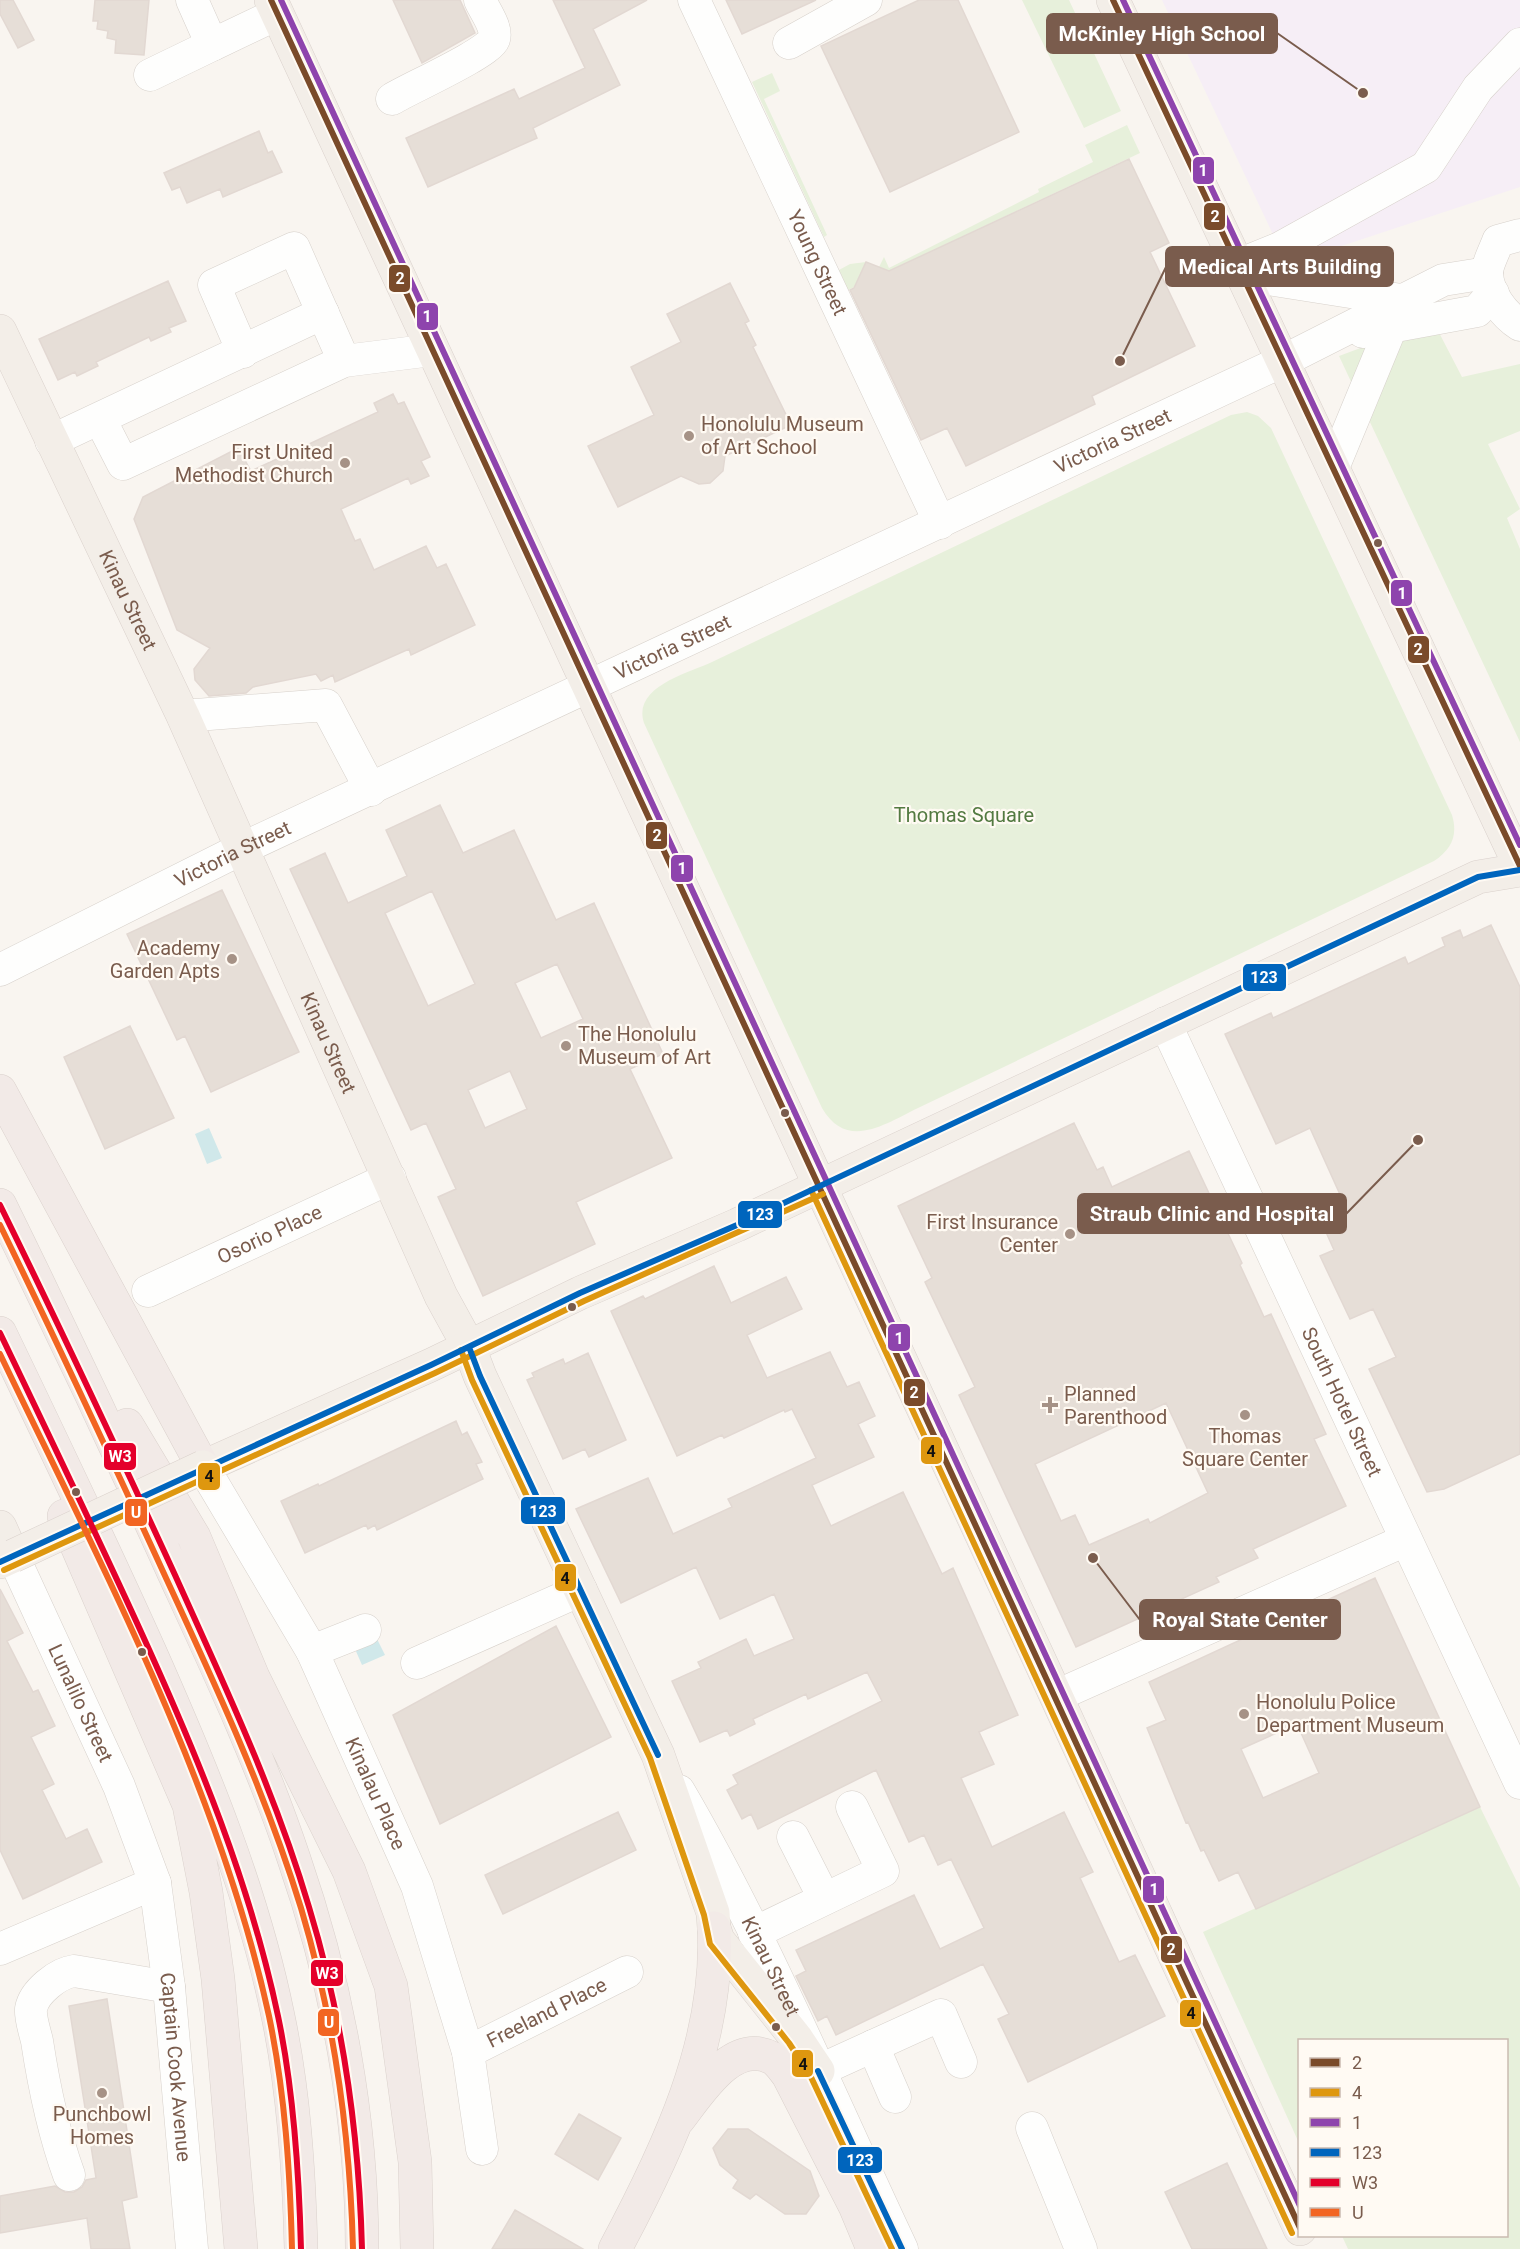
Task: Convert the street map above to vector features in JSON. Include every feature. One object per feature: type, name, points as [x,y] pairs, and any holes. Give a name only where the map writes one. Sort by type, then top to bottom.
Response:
[{"type":"highway","points":[[0,1091],[202,1467]]},
{"type":"highway","points":[[0,1205],[135,1487],[238,1714],[295,1859],[333,1992],[354,2117],[362,2249]]},
{"type":"highway","points":[[27,1260],[194,1537],[253,1677],[349,1871],[391,1986],[415,2163],[417,2249]]},
{"type":"highway","points":[[0,1333],[115,1575],[181,1721],[254,1918],[278,2017],[296,2142],[301,2249]]},
{"type":"highway","points":[[0,1362],[111,1627],[189,1805],[206,1892],[218,1979],[241,2249]]},
{"type":"highway","points":[[615,2249],[678,2120],[705,2027],[716,1964],[714,1928]]},
{"type":"highway","points":[[678,2120],[719,2069],[738,2057],[756,2054],[773,2058],[788,2075],[855,2206],[873,2249]]},
{"type":"main road","points":[[7,1559],[202,1467],[469,1347],[580,1293],[736,1225],[1478,877],[1520,868],[1113,0]]},
{"type":"main road","points":[[274,7],[1056,1696],[1298,2227]]},
{"type":"main road","name":"Kinau Street","points":[[0,331],[183,716],[441,1296],[469,1347],[480,1376],[658,1755],[713,1913],[714,1928],[724,1951],[796,2038],[818,2071]]},
{"type":"main road","name":"Lunalilo Street","points":[[0,1527],[7,1559]]},
{"type":"street","points":[[192,0],[212,45]]},
{"type":"street","points":[[392,99],[416,84],[478,54],[491,44],[494,31],[480,0]]},
{"type":"street","name":"Young Street","points":[[694,0],[940,523]]},
{"type":"street","points":[[789,43],[866,0]]},
{"type":"street","points":[[150,75],[212,45],[274,7]]},
{"type":"street","points":[[1240,270],[1426,167],[1478,88],[1520,44]]},
{"type":"street","points":[[1520,235],[1498,241],[1500,285],[1507,317],[1520,325]]},
{"type":"street","points":[[243,352],[214,285],[294,248],[344,361]]},
{"type":"street","points":[[1240,270],[1396,313]]},
{"type":"street","points":[[1358,333],[1396,313],[1443,280],[1500,285]]},
{"type":"street","points":[[1324,341],[1358,333],[1420,303],[1500,285]]},
{"type":"street","points":[[51,441],[323,313]]},
{"type":"street","points":[[1324,341],[1396,313]]},
{"type":"street","points":[[1333,468],[1396,313]]},
{"type":"street","name":"Victoria Street","points":[[0,970],[241,849],[1324,341]]},
{"type":"street","points":[[100,419],[123,464],[344,361],[432,350]]},
{"type":"street","points":[[183,716],[326,705],[371,790]]},
{"type":"street","name":"South Hotel Street","points":[[1165,1023],[1520,1783]]},
{"type":"street","name":"Osorio Place","points":[[148,1291],[390,1178]]},
{"type":"street","name":"Kinalau Place","points":[[202,1467],[312,1651],[417,1886],[468,2052],[482,2149]]},
{"type":"street","points":[[1056,1696],[1406,1540]]},
{"type":"street","name":"Lunalilo Street","points":[[7,1559],[119,1786],[155,1883]]},
{"type":"street","points":[[417,1662],[581,1590]]},
{"type":"street","points":[[312,1651],[365,1630]]},
{"type":"street","name":"Kinau Street","points":[[658,1755],[709,1842],[754,1933],[902,2249]]},
{"type":"street","points":[[754,1933],[883,1871],[852,1807]]},
{"type":"street","points":[[793,1837],[824,1898]]},
{"type":"street","points":[[0,1949],[155,1883]]},
{"type":"street","name":"Captain Cook Avenue","points":[[155,1883],[169,1987],[192,2249]]},
{"type":"street","points":[[69,2175],[54,2134],[38,2052],[31,2009],[38,1995],[61,1975],[74,1971],[169,1987]]},
{"type":"street","name":"Freeland Place","points":[[468,2052],[627,1972]]},
{"type":"street","points":[[818,2071],[941,2015],[961,2062]]},
{"type":"street","points":[[873,2046],[895,2097]]},
{"type":"street","points":[[1032,2128],[1081,2249]]},
{"type":"street","points":[[875,2192],[879,2249]]},
{"type":"shaded area","points":[[1162,0],[1520,0],[1520,187],[1287,264]]},
{"type":"green space","points":[[1022,0],[1069,0],[1121,111],[1084,128]]},
{"type":"green space","points":[[772,73],[780,91],[764,99],[827,235],[824,237],[752,82]]},
{"type":"green space","points":[[1127,125],[1140,153],[848,290],[839,270],[850,264],[866,262],[862,272],[879,267],[884,257],[889,268],[1093,162],[1085,145]]},
{"type":"green space","points":[[1433,321],[1462,377],[1520,364],[1520,431],[1488,444],[1520,509],[1507,518],[1520,549],[1520,742],[1339,356]]},
{"type":"green space","name":"Thomas Square","points":[[1247,412],[1258,416],[1271,428],[1452,815],[1454,835],[1452,841],[1445,852],[1434,861],[893,1121],[867,1130],[855,1131],[843,1128],[832,1121],[822,1108],[644,723],[642,710],[646,700],[664,683],[1231,415]]},
{"type":"green space","points":[[1480,1807],[1520,1888],[1520,2249],[1348,2249],[1342,2237],[1508,2237],[1508,2039],[1298,2039],[1298,2141],[1203,1932]]},
{"type":"water","points":[[209,1128],[222,1158],[207,1164],[195,1134]]},
{"type":"water","points":[[377,1639],[385,1655],[362,1665],[355,1649]]},
{"type":"building","points":[[0,0],[13,0],[34,40],[18,48],[0,14]]},
{"type":"building","points":[[95,0],[149,0],[144,55],[115,53],[116,40],[107,38],[108,31],[97,29],[98,21],[93,21]]},
{"type":"building","points":[[393,0],[460,0],[475,33],[422,63]]},
{"type":"building","points":[[553,0],[647,0],[593,29],[620,85],[533,128],[537,138],[428,187],[406,138],[514,89],[519,99],[585,68]]},
{"type":"building","points":[[726,0],[816,0],[742,34]]},
{"type":"building","points":[[919,0],[958,0],[1019,132],[890,192],[821,46]]},
{"type":"building","points":[[259,131],[268,153],[272,151],[282,172],[223,197],[220,189],[187,203],[180,187],[172,190],[164,173]]},
{"type":"building","points":[[1129,159],[1169,243],[1150,252],[1195,346],[1092,396],[1095,404],[966,466],[947,428],[921,440],[850,290],[854,288],[866,262],[889,271]]},
{"type":"building","points":[[168,281],[186,321],[169,328],[171,332],[151,341],[149,337],[96,362],[98,366],[77,376],[75,372],[58,380],[39,339]]},
{"type":"building","name":"Honolulu Museum of Art School","points":[[730,283],[749,321],[745,323],[756,345],[753,347],[791,425],[725,456],[723,471],[710,483],[699,484],[681,476],[618,507],[588,446],[654,415],[631,367],[681,342],[667,314]]},
{"type":"building","points":[[393,394],[398,404],[404,402],[430,457],[421,461],[429,476],[411,484],[408,478],[341,509],[355,541],[360,539],[374,570],[426,546],[437,568],[446,564],[475,625],[411,655],[409,649],[335,682],[333,675],[321,681],[316,674],[253,687],[246,693],[209,696],[195,680],[194,669],[210,648],[177,630],[134,519],[143,497],[238,448],[251,471],[378,412],[374,403]]},
{"type":"building","name":"The Honolulu Museum of Art","points":[[440,805],[463,853],[514,830],[556,920],[594,903],[663,1054],[630,1069],[672,1158],[576,1202],[595,1244],[483,1296],[438,1197],[456,1189],[426,1123],[411,1130],[290,869],[325,853],[348,903],[407,876],[386,830]],"holes":[[[432,891],[475,984],[428,1006],[385,913]],[[557,964],[583,1019],[541,1038],[515,983]],[[510,1071],[527,1109],[485,1128],[468,1090]]]},
{"type":"building","points":[[222,890],[299,1052],[211,1092],[185,1036],[177,1040],[127,934]]},
{"type":"building","points":[[1491,925],[1520,987],[1520,1454],[1444,1489],[1427,1492],[1369,1369],[1396,1357],[1373,1309],[1350,1319],[1320,1256],[1334,1250],[1325,1230],[1334,1226],[1325,1207],[1342,1199],[1310,1128],[1276,1144],[1225,1034],[1271,1013],[1273,1018],[1405,957],[1408,964],[1445,946],[1442,938],[1460,930],[1463,938]]},
{"type":"building","points":[[130,1026],[174,1118],[105,1149],[64,1057]]},
{"type":"building","points":[[1074,1123],[1097,1170],[1103,1167],[1112,1187],[1189,1151],[1242,1263],[1240,1265],[1264,1317],[1271,1314],[1326,1434],[1314,1439],[1346,1506],[1253,1549],[1258,1558],[1216,1577],[1219,1582],[1076,1647],[959,1395],[975,1387],[925,1282],[932,1278],[898,1206]],"holes":[[[1166,1403],[1208,1493],[1150,1523],[1148,1519],[1089,1545],[1075,1515],[1061,1521],[1035,1464]]]},
{"type":"building","points":[[714,1266],[731,1303],[786,1277],[802,1309],[747,1335],[767,1378],[830,1352],[847,1387],[859,1382],[875,1416],[858,1424],[874,1457],[812,1485],[831,1526],[903,1492],[942,1574],[953,1568],[1018,1715],[979,1732],[994,1764],[961,1778],[992,1847],[1064,1812],[1093,1872],[1080,1878],[1119,1962],[1135,1955],[1165,2016],[1028,2082],[998,2019],[1009,2014],[983,1964],[836,2035],[827,2016],[818,2021],[796,1976],[806,1971],[796,1950],[914,1895],[940,1949],[984,1928],[951,1859],[938,1865],[924,1835],[909,1842],[876,1770],[758,1829],[751,1814],[742,1819],[727,1790],[738,1784],[733,1775],[882,1701],[867,1672],[808,1699],[806,1694],[753,1719],[755,1724],[730,1736],[727,1730],[700,1742],[672,1681],[701,1668],[698,1662],[746,1639],[754,1656],[794,1639],[774,1594],[720,1619],[696,1567],[621,1603],[576,1509],[648,1478],[673,1534],[732,1507],[728,1499],[816,1458],[792,1409],[785,1412],[784,1410],[724,1438],[722,1435],[677,1456],[611,1311],[643,1296],[645,1299]]},
{"type":"building","points":[[588,1353],[626,1440],[589,1457],[585,1449],[563,1459],[527,1380],[534,1377],[532,1373],[563,1359],[565,1364]]},
{"type":"building","points":[[456,1421],[462,1435],[467,1432],[482,1462],[476,1464],[483,1479],[377,1530],[375,1525],[368,1529],[366,1525],[305,1553],[281,1501],[318,1484],[319,1486]]},
{"type":"building","points":[[1375,1578],[1480,1807],[1256,1909],[1238,1872],[1219,1881],[1204,1850],[1201,1851],[1188,1822],[1186,1823],[1147,1728],[1166,1720],[1149,1682]],"holes":[[[1297,1724],[1319,1773],[1263,1798],[1241,1749]]]},
{"type":"building","points":[[0,1589],[23,1633],[7,1641],[33,1692],[38,1690],[55,1726],[31,1737],[54,1784],[42,1790],[66,1839],[87,1829],[102,1862],[23,1899],[0,1850]]},
{"type":"building","points":[[556,1626],[611,1737],[440,1824],[393,1715]]},
{"type":"building","points":[[618,1812],[636,1850],[503,1914],[485,1875]]},
{"type":"building","name":"Punchbowl Homes","points":[[107,1999],[137,2197],[122,2201],[130,2249],[91,2249],[87,2218],[0,2233],[0,2196],[55,2186],[65,2192],[74,2192],[82,2187],[86,2180],[96,2178],[69,2006]]},
{"type":"building","points":[[579,2114],[621,2138],[598,2180],[555,2154]]},
{"type":"building","points":[[728,2129],[748,2129],[810,2171],[819,2196],[806,2214],[785,2214],[756,2194],[750,2199],[733,2188],[738,2180],[720,2165],[713,2148]]},
{"type":"building","points":[[1227,2163],[1267,2249],[1192,2249],[1165,2192]]},
{"type":"building","points":[[515,2210],[583,2249],[492,2249]]},
{"type":"transit line","name":"2","points":[[271,0],[1298,2224]]},
{"type":"transit line","name":"1","points":[[281,0],[1298,2202]]},
{"type":"transit line","name":"2","points":[[1113,0],[1520,866]]},
{"type":"transit line","name":"1","points":[[1123,0],[1520,845]]},
{"type":"transit line","name":"123","points":[[0,1562],[431,1365],[580,1293],[737,1225],[1478,877],[1520,870]]},
{"type":"transit line","name":"4","points":[[811,1190],[1292,2233]]},
{"type":"transit line","name":"4","points":[[4,1570],[435,1373],[584,1301],[823,1194]]},
{"type":"transit line","name":"W3","points":[[0,1205],[175,1575],[248,1739],[281,1822],[321,1949],[340,2034],[353,2119],[362,2249]]},
{"type":"transit line","name":"U","points":[[0,1225],[203,1659],[256,1782],[287,1866],[313,1950],[331,2034],[344,2119],[353,2249]]},
{"type":"transit line","name":"W3","points":[[0,1333],[163,1680],[202,1774],[237,1869],[266,1966],[284,2045],[295,2132],[301,2249]]},
{"type":"transit line","name":"123","points":[[469,1347],[480,1376],[658,1755]]},
{"type":"transit line","name":"4","points":[[461,1350],[472,1380],[650,1758],[704,1915],[710,1944],[789,2043],[810,2075],[892,2249]]},
{"type":"transit line","name":"U","points":[[0,1354],[154,1678],[189,1762],[220,1846],[247,1930],[275,2045],[286,2132],[292,2249]]},
{"type":"transit line","name":"123","points":[[818,2071],[902,2249]]},
{"type":"place","name":"McKinley High School","points":[[1363,93]]},
{"type":"place","name":"Medical Arts Building","points":[[1120,361]]},
{"type":"place","name":"Honolulu Museum of Art School","points":[[689,436]]},
{"type":"place","name":"First United Methodist Church","points":[[345,463]]},
{"type":"place","name":"Academy Garden Apts","points":[[232,959]]},
{"type":"place","name":"The Honolulu Museum of Art","points":[[566,1046]]},
{"type":"place","name":"Straub Clinic and Hospital","points":[[1418,1140]]},
{"type":"place","name":"First Insurance Center","points":[[1070,1234]]},
{"type":"place","name":"Planned Parenthood","points":[[1050,1405]]},
{"type":"place","name":"Thomas Square Center","points":[[1245,1415]]},
{"type":"place","name":"Royal State Center","points":[[1093,1558]]},
{"type":"place","name":"Honolulu Police Department Museum","points":[[1244,1714]]},
{"type":"place","name":"Punchbowl Homes","points":[[102,2093]]}]
